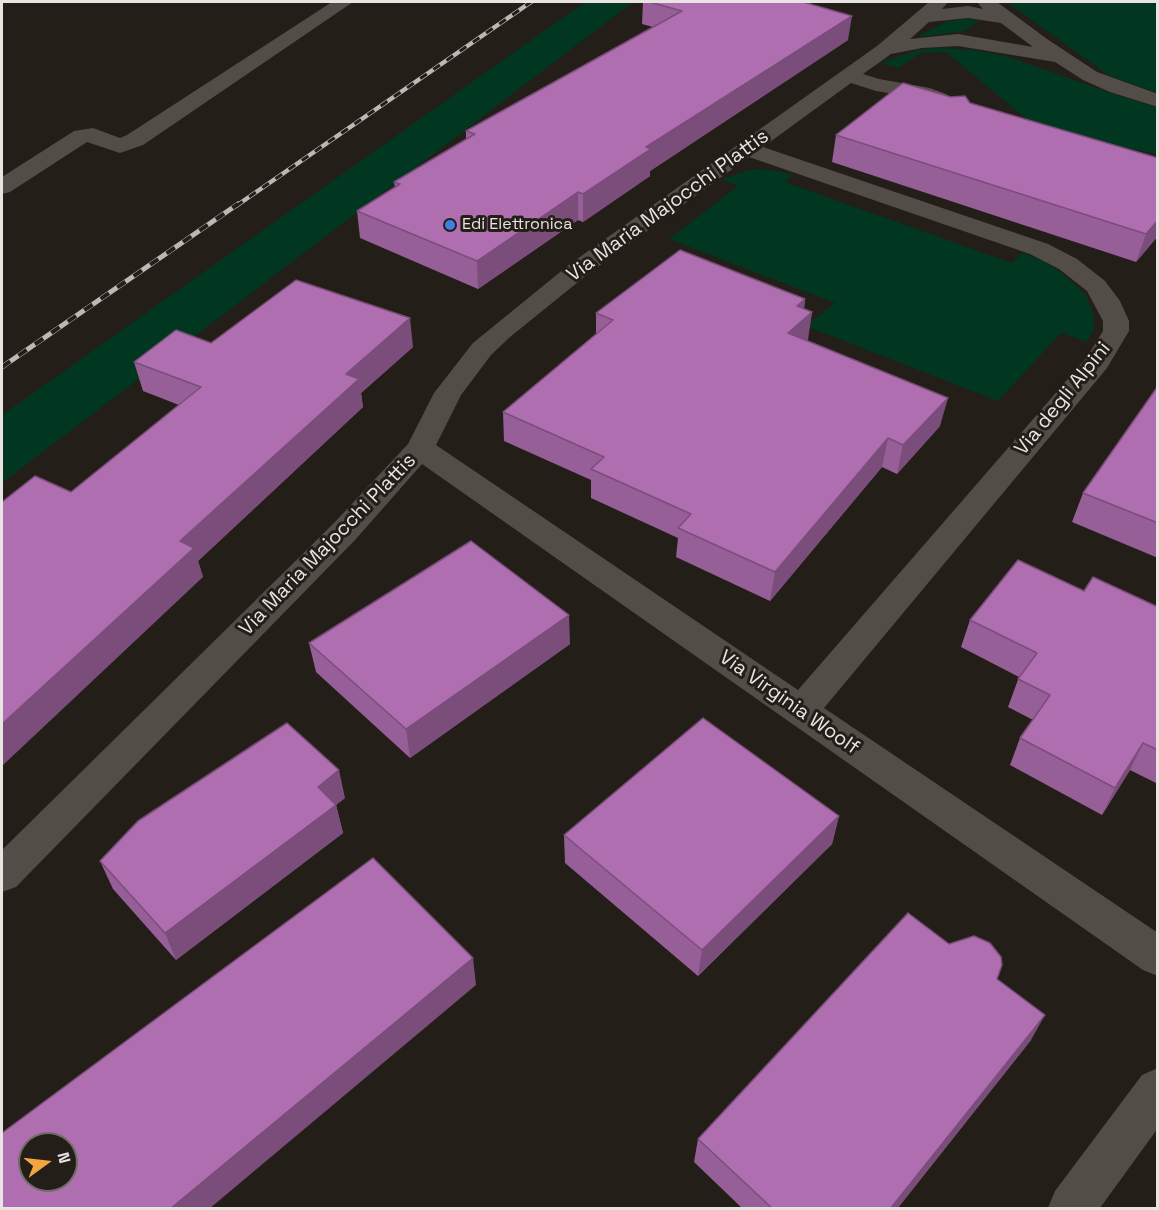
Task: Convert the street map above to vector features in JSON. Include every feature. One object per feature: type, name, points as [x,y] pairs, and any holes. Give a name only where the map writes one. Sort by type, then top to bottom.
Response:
[{"type":"street","points":[[2,187],[82,136],[93,135],[120,146],[135,140],[344,2]]},
{"type":"street","name":"Via Maria Majocchi Plattis","points":[[2,875],[344,532],[420,448],[448,393],[482,349],[501,330],[579,269],[884,50],[939,2]]},
{"type":"street","points":[[986,2],[1067,62],[1117,88],[1158,101]]},
{"type":"street","points":[[924,17],[968,12],[1008,18]]},
{"type":"street","name":"Via Maria Majocchi Plattis","points":[[958,40],[994,30],[1004,24],[1008,18]]},
{"type":"street","name":"Via Maria Majocchi Plattis","points":[[884,50],[922,42],[958,40],[1008,47],[1067,62]]},
{"type":"street","points":[[848,76],[876,85],[923,92],[956,105]]},
{"type":"street","name":"Via degli Alpini","points":[[746,149],[1039,249],[1068,264],[1096,286],[1116,321],[1116,331],[1112,341],[1097,362],[801,711]]},
{"type":"street","name":"Via Virginia Woolf","points":[[420,448],[1158,957]]},
{"type":"street","points":[[1072,1209],[1158,1090]]},
{"type":"green space","points":[[585,2],[633,2],[2,483],[2,415]]},
{"type":"green space","points":[[1007,2],[1157,2],[1157,93],[1108,75]]},
{"type":"green space","points":[[980,20],[965,31],[917,37],[948,21]]},
{"type":"green space","points":[[939,48],[972,50],[1006,56],[1157,107],[1157,154],[1041,131],[946,52],[921,53],[898,68],[881,63],[917,50]]},
{"type":"green space","points":[[754,169],[773,170],[793,175],[785,182],[1012,263],[1022,253],[1039,259],[1059,271],[1086,295],[1094,314],[1094,329],[1087,342],[1061,333],[998,401],[806,326],[835,303],[669,239],[738,186],[721,179]]},
{"type":"building","points":[[650,2],[803,2],[852,16],[646,147],[651,149],[583,194],[578,192],[477,261],[357,211],[400,184],[394,182],[475,134],[466,131],[682,11]]},
{"type":"building","points":[[903,83],[951,97],[965,96],[970,103],[1158,158],[1158,220],[1146,234],[836,135]]},
{"type":"building","points":[[680,250],[805,299],[797,306],[812,312],[788,333],[948,398],[903,445],[888,438],[775,572],[678,528],[691,514],[591,469],[604,457],[503,412],[613,320],[596,313]]},
{"type":"building","points":[[296,280],[410,318],[346,374],[359,379],[180,541],[194,548],[2,724],[2,502],[35,476],[71,492],[201,387],[134,362],[176,330],[211,343]]},
{"type":"building","points":[[1158,386],[1158,523],[1083,493]]},
{"type":"building","points":[[471,541],[569,615],[406,729],[309,643]]},
{"type":"building","points":[[1018,560],[1084,591],[1093,577],[1158,607],[1158,750],[1143,743],[1115,788],[1020,738],[1050,695],[1018,679],[1037,653],[970,620]]},
{"type":"building","points":[[703,718],[839,816],[702,950],[564,835]]},
{"type":"building","points":[[287,723],[339,770],[318,787],[336,805],[165,933],[100,861],[138,821]]},
{"type":"building","points":[[373,858],[473,958],[170,1209],[2,1209],[2,1133]]},
{"type":"building","points":[[908,913],[949,944],[974,936],[990,943],[1001,957],[1002,965],[997,979],[1045,1015],[890,1209],[773,1209],[698,1139]]},
{"type":"railway","points":[[236,206],[531,2]]},
{"type":"railway","points":[[2,367],[238,204]]},
{"type":"place","name":"Edi Elettronica","points":[[450,225]]}]
